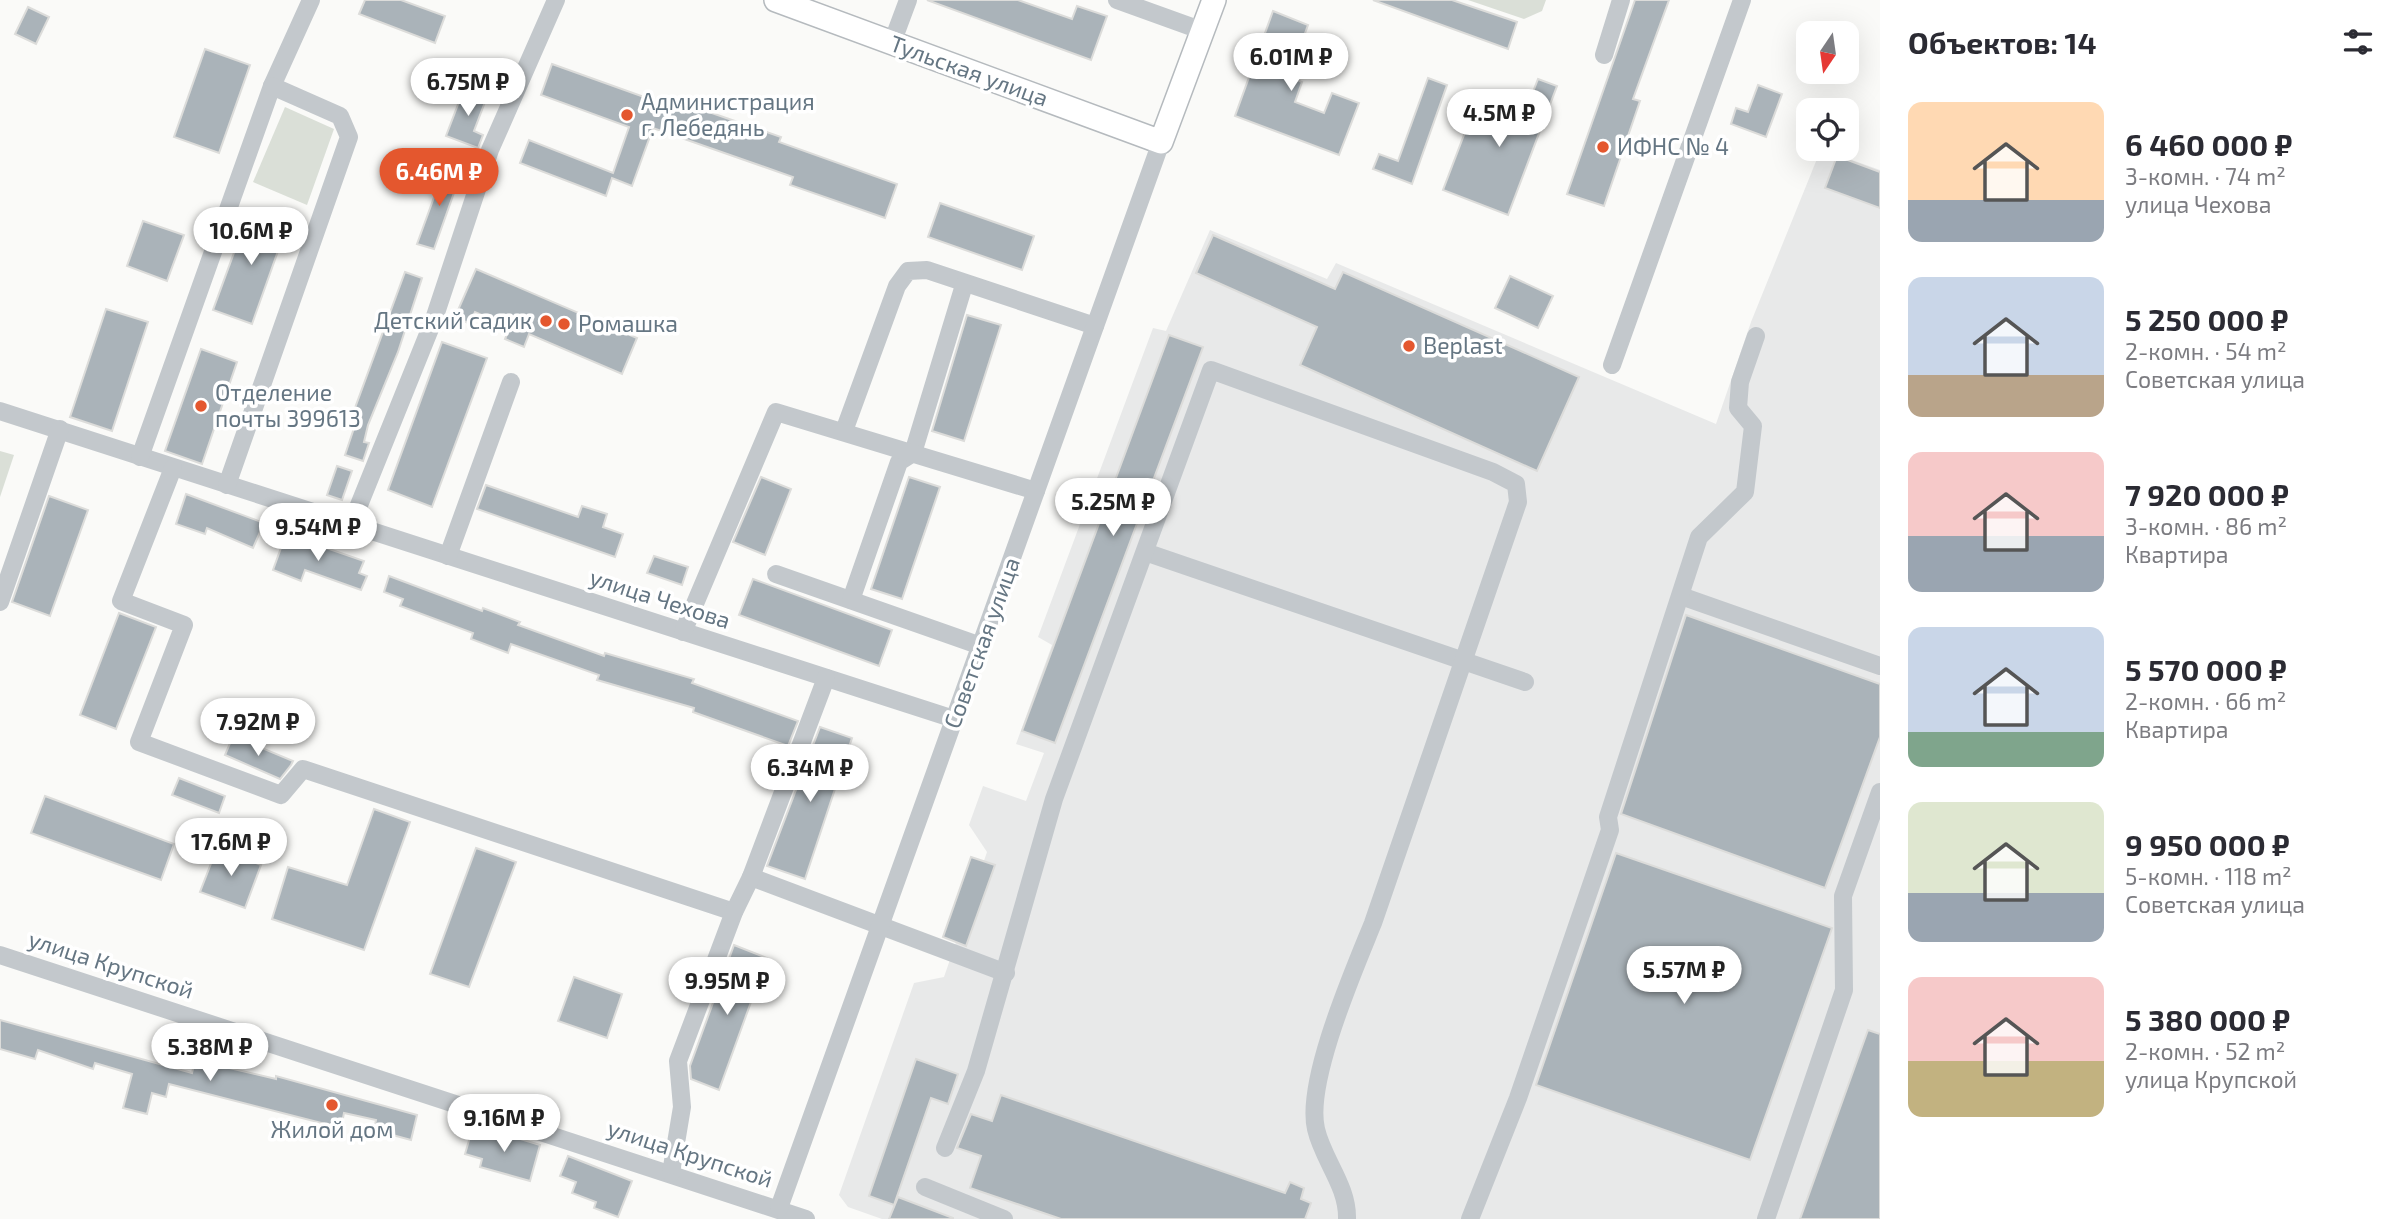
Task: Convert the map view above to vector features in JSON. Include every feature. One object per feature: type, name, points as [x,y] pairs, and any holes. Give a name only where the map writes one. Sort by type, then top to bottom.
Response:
[{"type":"main road","name":"Тульская улица","points":[[776,0],[1161,142]]},
{"type":"main road","name":"Советская улица","points":[[1161,142],[1214,0]]},
{"type":"street","points":[[0,411],[140,457],[272,86],[311,0]]},
{"type":"street","points":[[351,525],[434,319],[490,150],[556,0]]},
{"type":"street","points":[[892,43],[908,0]]},
{"type":"street","points":[[1117,0],[1203,31]]},
{"type":"street","points":[[1604,55],[1621,0]]},
{"type":"street","points":[[1612,365],[1742,0]]},
{"type":"street","points":[[228,485],[349,137],[340,116],[272,86]]},
{"type":"street","name":"Советская улица","points":[[779,1209],[1161,142]]},
{"type":"street","points":[[844,432],[897,286],[908,271],[927,271],[1096,326]]},
{"type":"street","points":[[851,600],[899,462],[913,453],[964,285]]},
{"type":"street","points":[[1470,1219],[1518,1098],[1610,830],[1608,817],[1699,537],[1745,492],[1753,426],[1738,408],[1740,382],[1756,336]]},
{"type":"street","points":[[945,1148],[976,1071],[1054,799],[1211,370],[1493,471],[1516,484],[1518,502],[1373,923],[1350,980],[1314,1092],[1316,1128],[1347,1203],[1347,1219]]},
{"type":"street","points":[[448,556],[511,382]]},
{"type":"street","points":[[683,632],[776,412],[1036,491]]},
{"type":"street","points":[[0,601],[60,429]]},
{"type":"street","name":"улица Чехова","points":[[140,457],[954,719]]},
{"type":"street","points":[[173,468],[121,601],[184,625],[139,742],[281,795],[303,769],[734,912]]},
{"type":"street","points":[[1145,552],[1525,682]]},
{"type":"street","points":[[776,574],[981,646]]},
{"type":"street","points":[[1681,596],[1880,666]]},
{"type":"street","points":[[671,1173],[682,1108],[678,1061],[826,678]]},
{"type":"street","points":[[1766,1219],[1844,990],[1843,896],[1880,792]]},
{"type":"street","points":[[751,877],[1006,973]]},
{"type":"street","name":"улица Крупской","points":[[0,955],[806,1219]]},
{"type":"street","points":[[925,1187],[1004,1219]]},
{"type":"shaded area","points":[[1468,0],[1546,0],[1542,11],[1524,19]]},
{"type":"shaded area","points":[[285,107],[334,129],[307,205],[253,182]]},
{"type":"shaded area","name":"Beplast","points":[[1816,161],[1855,161],[1880,170],[1880,1219],[882,1219],[848,1207],[839,1195],[914,983],[944,977],[987,852],[969,825],[983,786],[1026,801],[1044,753],[1016,744],[1052,645],[1038,637],[1153,328],[1166,331],[1210,230],[1327,279],[1336,263],[1716,424],[1751,322]]},
{"type":"shaded area","points":[[0,451],[14,455],[0,497]]},
{"type":"building","points":[[365,0],[401,0],[445,16],[435,43],[359,14]]},
{"type":"building","points":[[927,0],[1018,0],[1072,19],[1077,6],[1107,16],[1091,60]]},
{"type":"building","points":[[1373,0],[1452,0],[1517,22],[1508,49]]},
{"type":"building","points":[[1635,0],[1669,0],[1633,99],[1640,101],[1604,206],[1567,194]]},
{"type":"building","points":[[28,7],[49,17],[36,44],[15,34]]},
{"type":"building","points":[[1273,11],[1308,25],[1289,77],[1302,82],[1295,102],[1324,113],[1332,93],[1359,103],[1339,155],[1235,116]]},
{"type":"building","points":[[205,49],[250,65],[219,153],[174,137]]},
{"type":"building","points":[[552,64],[683,111],[686,104],[781,137],[779,142],[897,184],[885,218],[790,185],[793,177],[653,128],[632,186],[612,178],[606,196],[520,163],[529,140],[613,173],[629,127],[541,95]]},
{"type":"building","points":[[1428,78],[1447,85],[1412,184],[1373,169],[1379,154],[1398,161]]},
{"type":"building","points":[[1538,79],[1557,86],[1508,215],[1443,190],[1475,106],[1491,112],[1496,96],[1514,103],[1518,92],[1531,97]]},
{"type":"building","points":[[1758,85],[1782,94],[1766,137],[1731,124],[1736,108],[1748,112]]},
{"type":"building","points":[[465,86],[488,94],[474,131],[483,135],[478,148],[446,136]]},
{"type":"building","points":[[1835,161],[1850,161],[1880,172],[1880,208],[1825,188]]},
{"type":"building","points":[[445,167],[461,173],[434,249],[417,244]]},
{"type":"building","points":[[940,203],[1034,236],[1022,270],[928,237]]},
{"type":"building","points":[[250,209],[288,223],[252,324],[213,310]]},
{"type":"building","points":[[143,221],[184,235],[167,281],[127,266]]},
{"type":"building","name":"Beplast","points":[[1213,235],[1335,289],[1343,272],[1579,377],[1537,471],[1300,365],[1317,327],[1196,273]]},
{"type":"building","name":"Детский садик","points":[[476,269],[637,338],[622,374],[529,334],[524,347],[505,339],[510,327],[475,312],[470,324],[455,317]]},
{"type":"building","points":[[405,272],[422,278],[398,352],[368,425],[364,442],[369,443],[363,461],[345,455],[360,410],[355,408]]},
{"type":"building","points":[[1510,276],[1553,296],[1538,328],[1495,308]]},
{"type":"building","points":[[106,309],[148,322],[112,431],[70,417]]},
{"type":"building","points":[[967,315],[1001,325],[964,441],[932,431]]},
{"type":"building","points":[[1169,335],[1203,347],[1055,743],[1022,731]]},
{"type":"building","points":[[442,342],[487,358],[432,507],[388,490]]},
{"type":"building","name":"Отделение почты 399613","points":[[201,349],[237,362],[202,464],[165,451]]},
{"type":"building","points":[[337,466],[352,471],[342,500],[327,495]]},
{"type":"building","points":[[761,477],[791,489],[765,555],[733,542]]},
{"type":"building","points":[[909,477],[940,487],[902,599],[871,589]]},
{"type":"building","points":[[486,485],[578,517],[582,506],[607,514],[603,527],[623,534],[615,557],[477,509]]},
{"type":"building","points":[[186,494],[264,523],[253,548],[207,528],[205,534],[176,524]]},
{"type":"building","points":[[49,496],[88,510],[50,616],[12,602]]},
{"type":"building","points":[[286,534],[364,561],[359,573],[367,576],[361,590],[305,570],[301,581],[273,570]]},
{"type":"building","points":[[654,556],[688,567],[682,585],[647,573]]},
{"type":"building","points":[[389,576],[482,611],[483,608],[520,622],[518,625],[604,656],[605,653],[694,679],[692,683],[798,721],[788,746],[693,712],[694,708],[597,680],[599,675],[511,644],[508,653],[471,639],[473,633],[400,606],[403,599],[384,592]]},
{"type":"building","points":[[753,579],[892,630],[879,666],[739,615]]},
{"type":"building","points":[[119,613],[156,627],[116,729],[80,715]]},
{"type":"building","points":[[1686,615],[1880,684],[1880,737],[1825,888],[1621,814]]},
{"type":"building","points":[[820,727],[852,738],[805,879],[767,866]]},
{"type":"building","points":[[233,736],[293,761],[280,779],[225,755]]},
{"type":"building","points":[[179,778],[225,796],[219,813],[172,795]]},
{"type":"building","points":[[45,796],[174,844],[161,880],[31,833]]},
{"type":"building","points":[[374,809],[410,822],[364,950],[272,919],[288,867],[347,885]]},
{"type":"building","points":[[217,848],[261,865],[245,908],[200,892]]},
{"type":"building","points":[[476,848],[516,862],[469,987],[430,974]]},
{"type":"building","points":[[1616,853],[1832,928],[1750,1160],[1536,1085]]},
{"type":"building","points":[[971,857],[995,865],[966,946],[943,937]]},
{"type":"building","points":[[734,945],[767,958],[719,1090],[691,1079],[690,1066]]},
{"type":"building","points":[[574,977],[622,994],[607,1038],[558,1021]]},
{"type":"building","points":[[0,1020],[192,1073],[195,1060],[276,1079],[276,1076],[417,1115],[411,1140],[374,1130],[376,1120],[344,1113],[341,1128],[169,1084],[166,1097],[152,1093],[147,1114],[123,1108],[132,1074],[95,1063],[93,1069],[38,1050],[35,1059],[0,1049]]},
{"type":"building","points":[[1868,1030],[1880,1034],[1880,1219],[1800,1219]]},
{"type":"building","points":[[916,1059],[958,1074],[948,1104],[931,1098],[894,1205],[869,1196]]},
{"type":"building","points":[[1001,1095],[1285,1193],[1290,1182],[1304,1188],[1301,1199],[1311,1203],[1305,1219],[1061,1219],[970,1188],[981,1156],[957,1148],[971,1114],[992,1121]]},
{"type":"building","points":[[472,1130],[505,1139],[507,1135],[540,1145],[530,1181],[480,1167],[482,1159],[465,1154]]},
{"type":"building","points":[[568,1156],[632,1181],[618,1217],[594,1208],[596,1202],[572,1193],[576,1182],[560,1176]]},
{"type":"building","points":[[898,1197],[953,1218],[953,1219],[889,1219]]},
{"type":"place","name":"Администрация г. Лебедянь","points":[[627,115]]},
{"type":"place","name":"ИФНС № 4","points":[[1603,147]]},
{"type":"place","name":"Детский садик","points":[[546,321]]},
{"type":"place","name":"Ромашка","points":[[564,324]]},
{"type":"place","name":"Beplast","points":[[1409,346]]},
{"type":"place","name":"Отделение почты 399613","points":[[201,406]]},
{"type":"place","name":"Жилой дом","points":[[332,1105]]}]
